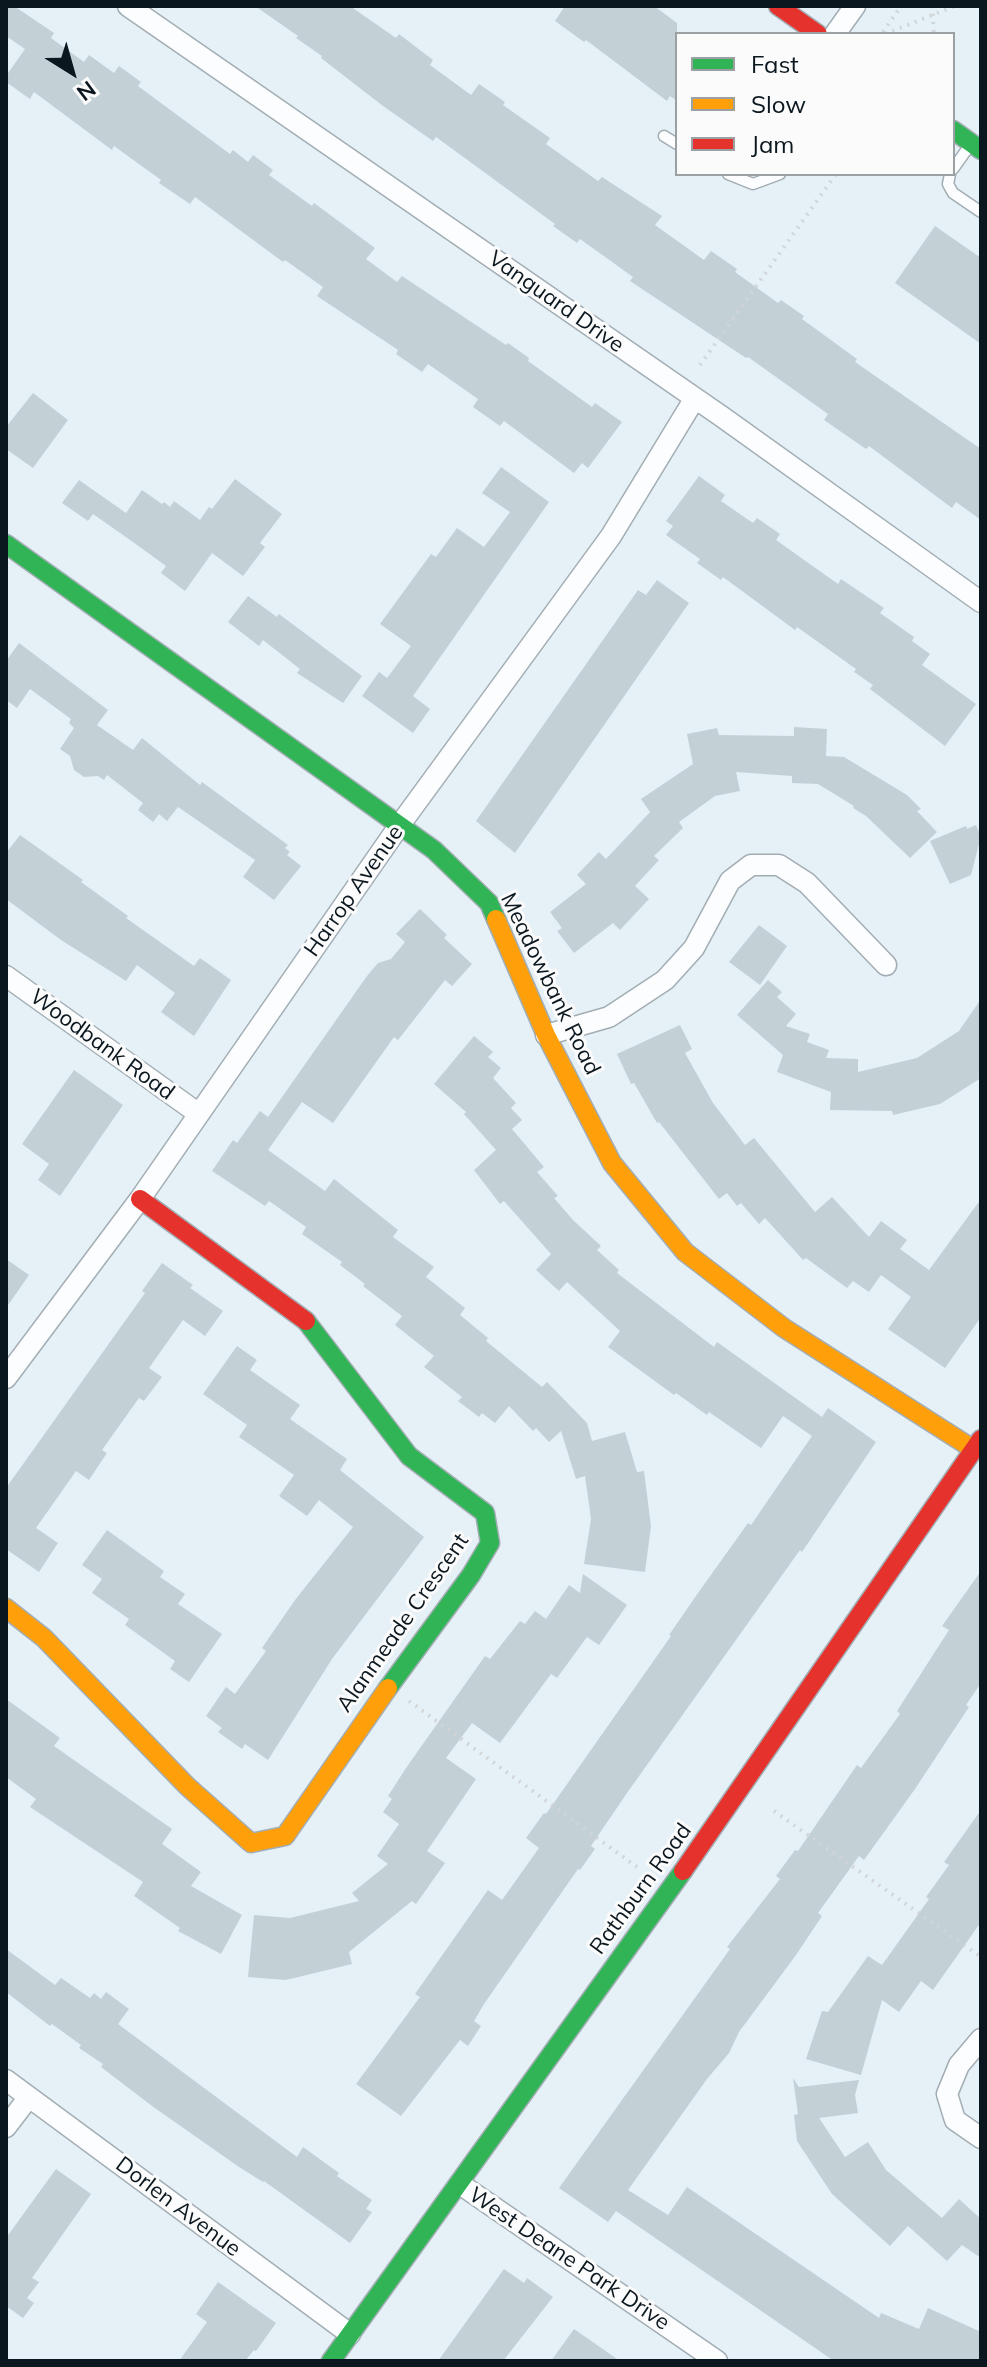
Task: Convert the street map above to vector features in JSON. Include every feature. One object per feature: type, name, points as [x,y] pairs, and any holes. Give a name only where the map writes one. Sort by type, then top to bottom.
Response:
[{"type":"street","name":"Vanguard Drive","points":[[128,6],[695,398],[981,602]]},
{"type":"street","points":[[778,6],[815,32]]},
{"type":"street","points":[[836,32],[855,6]]},
{"type":"street","points":[[955,131],[976,147]]},
{"type":"street","name":"Harrop Avenue","points":[[6,1378],[140,1199],[399,826],[611,536],[695,398]]},
{"type":"street","name":"Meadowbank Road","points":[[6,544],[434,850],[489,903],[546,1035],[612,1163],[685,1252],[784,1328],[977,1444]]},
{"type":"street","points":[[546,1035],[609,1017],[665,980],[694,948],[730,881],[751,865],[779,865],[807,883],[886,965]]},
{"type":"street","name":"Woodbank Road","points":[[6,976],[199,1114]]},
{"type":"street","name":"Alanmeade Crescent","points":[[6,1608],[44,1638],[187,1786],[251,1843],[285,1836],[471,1575],[490,1543],[485,1513],[409,1456],[308,1322],[140,1199]]},
{"type":"street","name":"Rathburn Road","points":[[331,2361],[711,1832],[977,1444]]},
{"type":"street","points":[[981,2039],[959,2065],[947,2094],[955,2120],[981,2138]]},
{"type":"street","name":"Dorlen Avenue","points":[[6,2080],[350,2334]]},
{"type":"street","points":[[6,2127],[29,2097]]},
{"type":"street","name":"West Deane Park Drive","points":[[460,2184],[717,2361]]},
{"type":"lane","points":[[664,136],[675,143]]},
{"type":"lane","points":[[955,169],[976,147]]},
{"type":"lane","points":[[733,176],[753,184],[775,176]]},
{"type":"lane","points":[[951,176],[948,184],[953,193],[981,212]]},
{"type":"path","points":[[885,32],[901,6]]},
{"type":"path","points":[[932,6],[934,32]]},
{"type":"path","points":[[887,32],[955,6]]},
{"type":"path","points":[[700,365],[835,176]]},
{"type":"path","points":[[389,1687],[637,1867]]},
{"type":"path","points":[[774,1811],[981,1957]]},
{"type":"building","points":[[6,6],[14,6],[54,33],[51,38],[84,62],[89,55],[114,73],[119,66],[141,82],[138,86],[230,154],[233,150],[248,162],[253,155],[273,170],[269,175],[312,206],[314,203],[375,248],[366,259],[397,282],[402,276],[506,345],[508,343],[592,407],[595,403],[622,422],[588,468],[582,463],[574,473],[504,421],[500,426],[473,407],[478,399],[428,364],[422,372],[396,354],[398,350],[317,296],[323,287],[285,260],[283,262],[195,197],[190,204],[114,146],[112,150],[34,92],[30,99],[6,82],[6,76],[25,49],[6,36]]},
{"type":"building","points":[[255,6],[350,6],[396,38],[399,34],[433,60],[430,65],[471,95],[479,84],[505,102],[503,105],[550,138],[546,144],[598,181],[602,177],[662,216],[655,225],[704,260],[711,251],[778,303],[781,300],[804,316],[802,319],[857,359],[855,362],[981,449],[981,520],[956,502],[952,508],[869,446],[866,449],[824,420],[828,414],[748,357],[630,281],[633,277],[580,239],[577,243],[553,226],[555,224],[436,137],[433,141],[383,106],[296,38],[298,36]]},
{"type":"building","points":[[565,6],[654,6],[677,23],[675,100],[670,96],[667,101],[586,40],[584,42],[555,21]]},
{"type":"building","points":[[935,226],[981,258],[981,344],[895,283]]},
{"type":"building","points":[[33,393],[68,420],[33,468],[6,449],[6,427]]},
{"type":"building","points":[[501,467],[549,502],[413,696],[430,709],[413,733],[362,696],[379,672],[387,678],[411,646],[380,624],[431,554],[436,557],[457,528],[484,547],[510,512],[482,493]]},
{"type":"building","points":[[699,476],[725,495],[721,501],[753,523],[757,518],[780,534],[776,540],[838,584],[841,579],[884,608],[880,613],[914,637],[912,641],[930,654],[922,665],[976,704],[945,746],[870,689],[873,685],[854,672],[856,669],[797,627],[795,630],[723,577],[721,580],[697,563],[700,559],[666,535],[673,526],[666,521]]},
{"type":"building","points":[[235,479],[282,514],[260,543],[265,547],[243,576],[212,553],[185,591],[161,573],[166,566],[133,542],[93,514],[88,521],[62,503],[79,480],[126,513],[142,490],[170,507],[174,501],[200,520]]},
{"type":"building","points":[[657,580],[689,603],[515,853],[476,821],[638,590],[646,595]]},
{"type":"building","points":[[248,596],[277,617],[279,614],[362,676],[343,703],[297,673],[300,669],[263,640],[259,646],[228,622]]},
{"type":"building","points":[[19,643],[108,710],[97,725],[133,750],[142,738],[200,785],[202,782],[288,845],[285,848],[290,852],[287,855],[301,866],[274,900],[243,877],[255,860],[178,807],[167,821],[159,814],[153,822],[138,810],[143,803],[107,775],[104,780],[98,776],[84,777],[74,770],[70,756],[60,749],[74,728],[69,723],[71,719],[30,689],[17,708],[6,700],[6,661]]},
{"type":"building","points":[[794,727],[827,729],[826,756],[844,757],[907,795],[937,832],[910,858],[854,806],[818,784],[792,783],[792,776],[736,772],[740,791],[715,796],[679,822],[683,828],[654,856],[659,860],[635,886],[649,899],[620,930],[613,923],[574,953],[557,931],[562,928],[550,912],[586,884],[577,875],[599,852],[606,859],[650,812],[641,799],[693,764],[687,734],[717,728],[719,735],[794,736]]},
{"type":"building","points":[[976,825],[981,836],[971,875],[950,884],[930,841]]},
{"type":"building","points":[[20,835],[83,880],[81,882],[128,916],[126,918],[194,966],[200,958],[231,980],[194,1036],[161,1012],[175,993],[137,965],[126,981],[61,940],[6,899],[6,853]]},
{"type":"building","points":[[420,909],[447,935],[444,938],[472,964],[452,986],[445,980],[398,1040],[394,1037],[333,1123],[302,1102],[268,1150],[325,1191],[334,1179],[398,1230],[393,1237],[434,1267],[426,1277],[465,1308],[460,1315],[542,1387],[547,1382],[587,1423],[592,1441],[625,1432],[637,1472],[644,1471],[651,1526],[645,1572],[584,1564],[591,1519],[585,1476],[576,1479],[561,1431],[549,1442],[536,1428],[533,1431],[509,1406],[495,1423],[482,1413],[479,1417],[458,1401],[462,1397],[424,1367],[434,1356],[395,1325],[402,1316],[363,1286],[365,1284],[340,1265],[342,1262],[302,1234],[306,1227],[269,1201],[265,1206],[212,1171],[233,1140],[237,1143],[260,1111],[268,1117],[367,976],[378,963],[391,959],[405,942],[396,934]]},
{"type":"building","points":[[759,925],[787,946],[760,985],[729,962]]},
{"type":"building","points":[[768,980],[782,992],[777,997],[796,1014],[786,1026],[810,1034],[807,1042],[829,1050],[826,1058],[858,1059],[858,1072],[917,1058],[959,1031],[981,999],[981,1078],[940,1104],[893,1115],[892,1111],[830,1110],[831,1092],[777,1072],[783,1055],[737,1015]]},
{"type":"building","points":[[680,1025],[692,1049],[685,1053],[713,1103],[745,1145],[754,1138],[815,1212],[832,1197],[869,1237],[881,1221],[907,1240],[900,1249],[929,1270],[981,1199],[981,1317],[945,1368],[888,1329],[911,1297],[881,1275],[869,1292],[853,1281],[847,1288],[806,1258],[803,1260],[765,1218],[759,1224],[741,1203],[737,1206],[727,1193],[719,1199],[657,1123],[634,1083],[631,1084],[617,1054]]},
{"type":"building","points":[[474,1036],[493,1052],[488,1057],[501,1068],[493,1078],[516,1103],[511,1108],[522,1120],[512,1129],[544,1167],[537,1172],[573,1220],[601,1246],[597,1250],[619,1270],[617,1273],[714,1347],[717,1342],[822,1417],[828,1408],[876,1442],[802,1552],[800,1550],[627,1793],[591,1846],[595,1849],[484,2004],[474,2021],[481,2026],[468,2046],[460,2040],[401,2116],[356,2084],[420,1997],[415,1994],[488,1890],[502,1900],[539,1848],[526,1838],[812,1436],[783,1416],[761,1448],[709,1412],[707,1415],[676,1393],[674,1395],[608,1347],[620,1331],[567,1282],[559,1291],[536,1270],[551,1254],[504,1201],[500,1204],[474,1170],[496,1150],[464,1114],[466,1112],[434,1084]]},
{"type":"building","points":[[74,1070],[123,1105],[60,1196],[38,1180],[49,1164],[22,1144]]},
{"type":"building","points":[[6,1259],[29,1275],[6,1308]]},
{"type":"building","points":[[162,1263],[223,1311],[205,1336],[183,1320],[149,1368],[162,1377],[144,1401],[139,1398],[102,1450],[107,1453],[89,1480],[76,1471],[36,1528],[58,1543],[39,1572],[6,1549],[6,1488],[145,1293],[142,1291]]},
{"type":"building","points":[[237,1346],[257,1360],[250,1370],[300,1405],[290,1419],[347,1459],[340,1470],[424,1537],[332,1659],[268,1760],[245,1744],[242,1749],[218,1732],[222,1728],[206,1716],[226,1687],[235,1694],[266,1651],[262,1648],[295,1600],[353,1527],[319,1500],[307,1516],[279,1496],[294,1475],[239,1437],[247,1425],[203,1394]]},
{"type":"building","points":[[107,1530],[164,1571],[160,1577],[185,1594],[178,1604],[222,1634],[189,1682],[170,1669],[175,1661],[125,1625],[129,1619],[92,1593],[102,1579],[82,1565]]},
{"type":"building","points":[[981,1571],[981,1683],[966,1705],[969,1707],[864,1860],[859,1856],[818,1913],[822,1916],[739,2032],[729,2053],[628,2190],[668,2215],[687,2187],[879,2318],[881,2313],[919,2329],[928,2308],[981,2332],[981,2361],[834,2361],[616,2211],[608,2222],[559,2188],[730,1949],[727,1947],[780,1879],[776,1876],[795,1850],[798,1851],[857,1765],[861,1768],[900,1714],[897,1711],[949,1630],[942,1626]]},
{"type":"building","points":[[583,1574],[627,1605],[599,1645],[587,1637],[557,1678],[551,1674],[500,1743],[472,1723],[446,1758],[476,1779],[427,1851],[445,1863],[416,1904],[412,1901],[349,1952],[352,1964],[286,1980],[248,1977],[254,1915],[290,1918],[359,1901],[352,1893],[388,1864],[377,1856],[399,1824],[383,1812],[392,1799],[388,1796],[406,1768],[485,1656],[490,1659],[520,1621],[525,1624],[535,1611],[546,1619],[569,1585],[580,1593]]},
{"type":"building","points":[[6,1699],[60,1738],[54,1746],[172,1829],[162,1844],[201,1872],[191,1886],[242,1915],[221,1954],[178,1931],[180,1928],[134,1896],[143,1882],[30,1807],[36,1799],[6,1777]]},
{"type":"building","points":[[981,1810],[981,1922],[933,1990],[921,1981],[899,2012],[882,2000],[861,2075],[806,2059],[822,2011],[828,2012],[868,1956],[882,1965],[929,1899],[926,1897],[949,1865],[944,1862]]},
{"type":"building","points":[[6,1949],[55,1985],[61,1978],[90,1998],[94,1993],[101,1999],[106,1992],[129,2009],[118,2024],[297,2157],[303,2147],[372,2200],[366,2209],[372,2212],[350,2243],[152,2106],[101,2067],[103,2064],[79,2048],[81,2045],[6,1992]]},
{"type":"building","points":[[793,2078],[799,2087],[859,2080],[855,2095],[858,2113],[819,2118],[845,2157],[868,2142],[886,2170],[942,2218],[959,2199],[981,2219],[981,2258],[962,2245],[947,2261],[908,2226],[890,2246],[832,2194],[797,2141],[794,2115],[798,2114]]},
{"type":"building","points":[[56,2169],[91,2194],[32,2278],[39,2282],[27,2298],[34,2303],[23,2318],[6,2306],[6,2238]]},
{"type":"building","points":[[504,2269],[524,2283],[527,2278],[553,2297],[503,2361],[438,2361]]},
{"type":"building","points":[[218,2282],[276,2323],[245,2361],[179,2361],[207,2322],[196,2314]]},
{"type":"building","points":[[574,2329],[620,2361],[551,2361]]},
{"type":"traffic: fast","points":[[955,131],[981,150]]},
{"type":"traffic: fast","points":[[6,544],[434,850],[489,903],[496,919]]},
{"type":"traffic: fast","points":[[306,1321],[409,1456],[485,1513],[490,1543],[471,1575],[388,1688]]},
{"type":"traffic: fast","points":[[331,2361],[683,1871]]},
{"type":"traffic: slow","points":[[496,919],[546,1035],[612,1163],[685,1252],[784,1328],[973,1449]]},
{"type":"traffic: slow","points":[[6,1608],[44,1638],[187,1786],[251,1843],[285,1836],[388,1688]]},
{"type":"traffic: jam","points":[[778,6],[815,32]]},
{"type":"traffic: jam","points":[[140,1199],[306,1321]]},
{"type":"traffic: jam","points":[[683,1871],[981,1439]]}]
